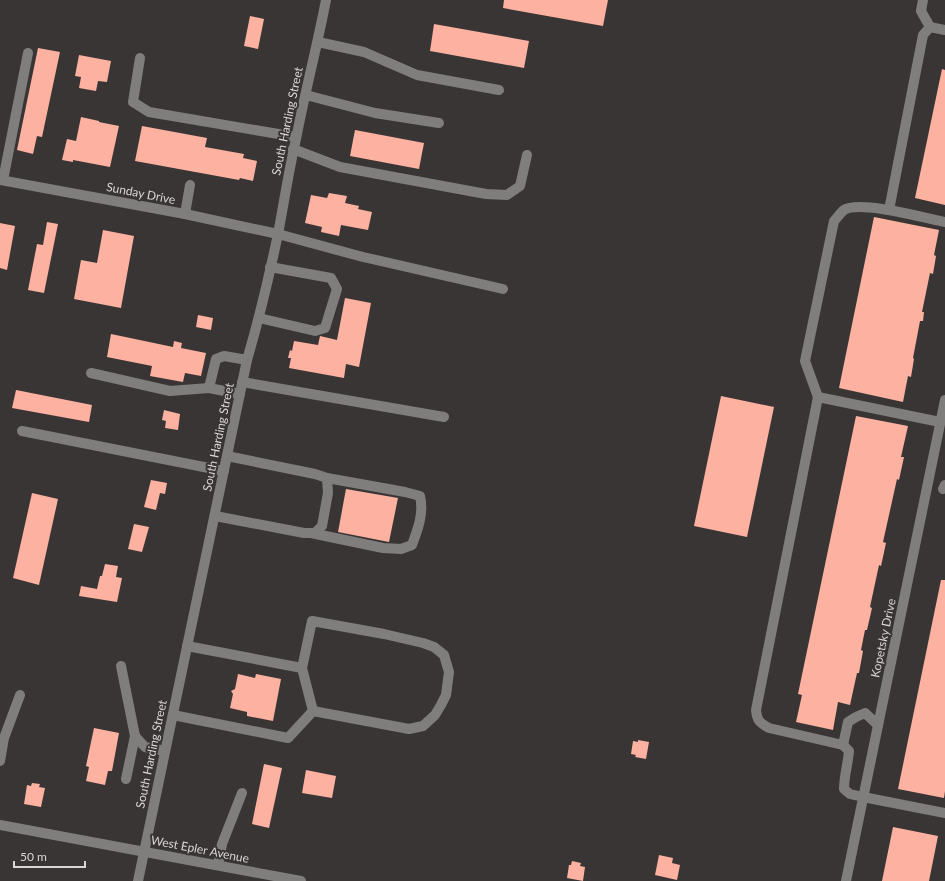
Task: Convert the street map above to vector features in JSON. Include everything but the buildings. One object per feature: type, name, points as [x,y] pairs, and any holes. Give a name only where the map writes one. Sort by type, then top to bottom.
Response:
[{"type":"street","name":"South Harding Street","points":[[138,881],[242,382],[259,318],[278,234],[293,149],[318,42],[326,0]]},
{"type":"street","points":[[923,0],[920,11],[930,27],[945,30]]},
{"type":"street","points":[[889,210],[923,35],[930,27]]},
{"type":"street","points":[[318,42],[364,52],[417,75],[499,90]]},
{"type":"street","points":[[1,180],[28,53]]},
{"type":"street","points":[[140,58],[133,102],[149,112],[296,136]]},
{"type":"street","points":[[306,95],[375,113],[439,123]]},
{"type":"street","points":[[293,149],[340,167],[486,194],[508,195],[520,186],[527,155]]},
{"type":"street","name":"Sunday Drive","points":[[1,180],[185,214],[278,234],[363,257],[503,289]]},
{"type":"street","points":[[185,214],[190,185]]},
{"type":"street","points":[[945,222],[876,207],[858,206],[845,210],[834,221],[805,361],[818,396],[756,710],[757,718],[761,723],[769,728],[843,745],[849,751],[844,789],[850,794],[945,813]]},
{"type":"street","points":[[259,318],[315,331],[325,328],[337,289],[331,278],[270,267]]},
{"type":"street","points":[[209,388],[216,359],[224,356],[247,360]]},
{"type":"street","points":[[91,373],[170,391],[209,388],[240,394]]},
{"type":"street","points":[[242,382],[444,416]]},
{"type":"street","points":[[818,396],[940,422]]},
{"type":"street","name":"Kopetsky Drive","points":[[846,881],[945,400]]},
{"type":"street","points":[[22,432],[224,471]]},
{"type":"street","points":[[214,516],[304,533],[311,533],[383,548],[401,549],[412,545],[421,516],[422,504],[420,496],[327,478],[315,474],[227,456]]},
{"type":"street","points":[[311,533],[315,533],[322,526],[328,493],[327,478]]},
{"type":"street","points":[[312,621],[384,634],[423,643],[444,655],[449,672],[446,695],[435,715],[423,726],[408,729],[313,711],[302,668],[312,621]]},
{"type":"street","points":[[187,646],[302,668]]},
{"type":"street","points":[[121,666],[135,736],[126,779]]},
{"type":"street","points":[[0,762],[4,738],[20,694]]},
{"type":"street","points":[[173,715],[288,738],[313,711]]},
{"type":"street","points":[[843,745],[848,722],[856,717],[865,713],[878,725]]},
{"type":"street","points":[[135,736],[144,747],[165,751]]},
{"type":"street","points":[[218,865],[222,844],[242,793]]},
{"type":"street","name":"West Epler Avenue","points":[[0,825],[295,880]]}]
